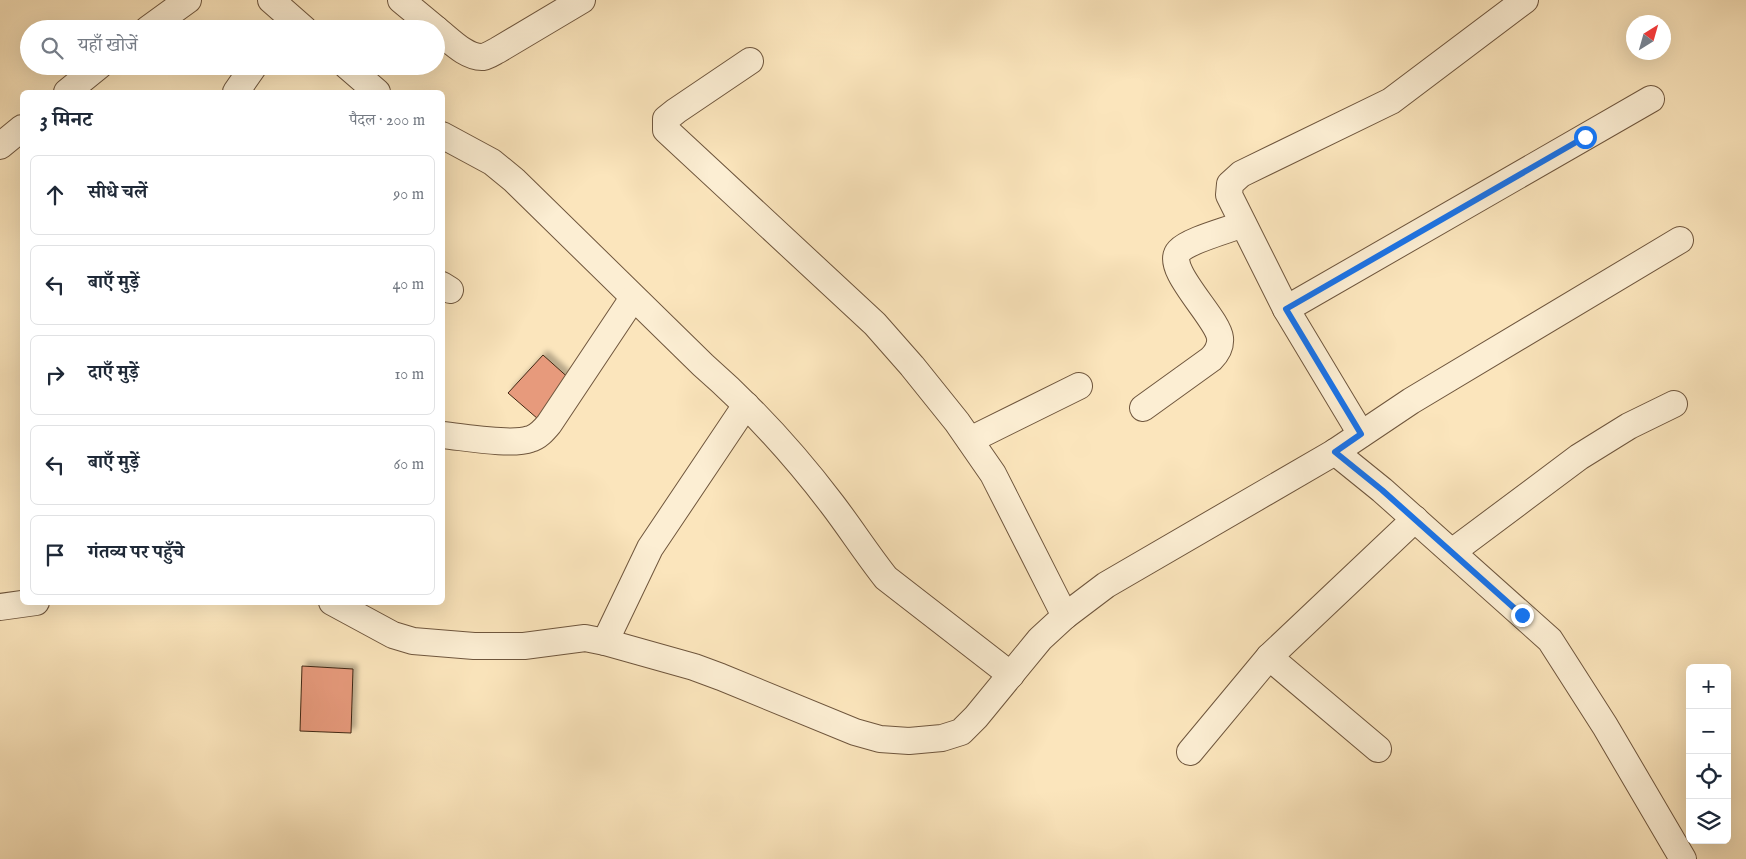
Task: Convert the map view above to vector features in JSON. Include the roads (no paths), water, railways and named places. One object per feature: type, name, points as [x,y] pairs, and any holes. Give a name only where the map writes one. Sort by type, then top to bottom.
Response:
[{"type":"street","points":[[160,20],[188,0]]},
{"type":"street","points":[[401,0],[425,20]]},
{"type":"street","points":[[445,36],[470,54],[484,57],[582,0]]},
{"type":"street","points":[[1361,434],[1286,309],[1229,195],[1230,184],[1241,174],[1391,100],[1525,0]]},
{"type":"street","points":[[750,61],[676,110],[666,119],[666,130],[875,324],[912,366],[970,440],[993,474],[1064,616]]},
{"type":"street","points":[[69,90],[88,75]]},
{"type":"street","points":[[237,90],[248,75]]},
{"type":"street","points":[[357,75],[375,90]]},
{"type":"street","points":[[1286,309],[1651,99]]},
{"type":"street","points":[[0,146],[20,130]]},
{"type":"street","points":[[445,136],[492,162],[514,180],[633,298],[746,405],[817,485],[886,578],[1010,674]]},
{"type":"street","points":[[1143,408],[1218,352],[1220,338],[1216,328],[1184,281],[1176,260],[1178,252],[1186,245],[1243,224]]},
{"type":"street","points":[[338,605],[393,635],[414,640],[474,646],[524,646],[586,638],[605,642],[694,667],[854,732],[880,738],[909,741],[942,738],[961,732],[976,717],[1040,639],[1064,616],[1106,585],[1335,452],[1411,402],[1680,240]]},
{"type":"street","points":[[445,435],[508,441],[530,439],[541,432],[549,424],[633,298]]},
{"type":"street","points":[[970,440],[1079,386]]},
{"type":"street","points":[[1452,552],[1579,457],[1630,426],[1674,404]]},
{"type":"street","points":[[605,642],[650,548],[746,405]]},
{"type":"street","points":[[1335,452],[1415,519],[1550,640],[1605,726],[1683,859]]},
{"type":"street","points":[[1190,752],[1269,657],[1415,519]]},
{"type":"street","points":[[0,607],[20,604]]},
{"type":"street","points":[[1269,657],[1378,749]]}]
